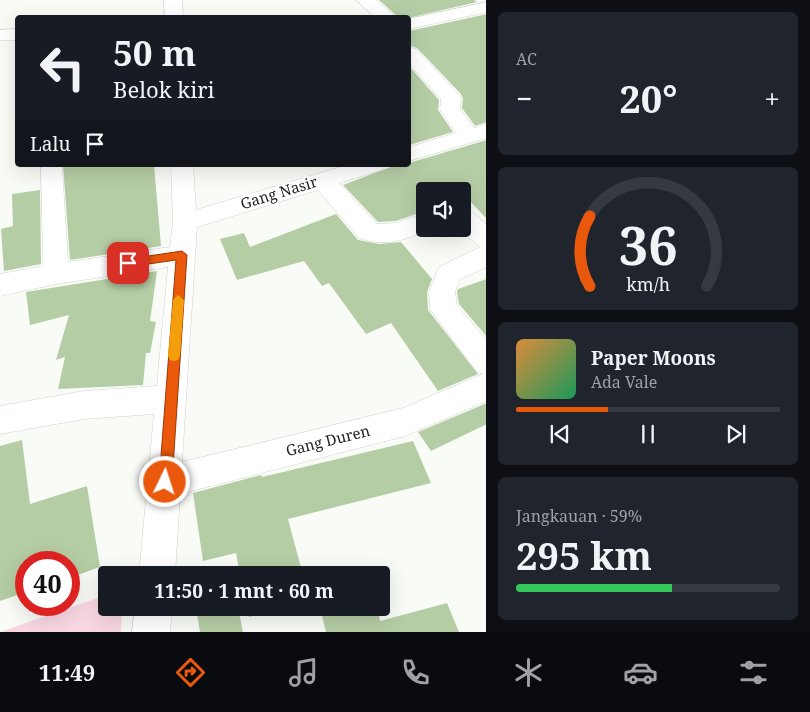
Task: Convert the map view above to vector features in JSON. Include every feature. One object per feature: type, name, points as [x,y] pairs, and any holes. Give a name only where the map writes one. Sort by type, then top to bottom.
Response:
[{"type":"street","points":[[173,0],[174,15]]},
{"type":"street","points":[[365,0],[384,15]]},
{"type":"street","points":[[411,24],[480,8]]},
{"type":"street","points":[[0,35],[15,34]]},
{"type":"street","points":[[411,55],[451,98],[450,109],[478,133]]},
{"type":"street","points":[[411,153],[478,133]]},
{"type":"street","points":[[51,167],[56,274]]},
{"type":"street","points":[[158,566],[185,222],[182,167]]},
{"type":"street","name":"Gang Nasir","points":[[185,222],[365,167]]},
{"type":"street","points":[[323,180],[368,231],[376,235],[385,235],[416,225]]},
{"type":"street","points":[[471,226],[486,240]]},
{"type":"street","points":[[0,285],[56,274],[182,255]]},
{"type":"street","points":[[486,255],[448,274],[442,292],[444,309],[486,363]]},
{"type":"street","name":"Gang Duren","points":[[165,482],[405,422],[486,386]]},
{"type":"street","points":[[0,420],[84,404],[171,399]]},
{"type":"street","points":[[151,632],[153,616]]},
{"type":"shaded area","points":[[98,598],[98,616],[122,616],[121,632],[0,632],[46,616],[80,616],[80,604]]},
{"type":"building","points":[[379,0],[474,0],[477,2],[411,17],[411,15],[396,15]]},
{"type":"building","points":[[486,14],[486,122],[475,126],[462,108],[463,98],[460,93],[417,48],[411,46],[411,31]]},
{"type":"building","points":[[411,68],[439,100],[438,110],[453,132],[411,144]]},
{"type":"building","points":[[486,140],[486,218],[471,202],[471,182],[416,182],[416,214],[396,221],[378,222],[343,185],[391,167],[411,167],[411,162]]},
{"type":"building","points":[[63,167],[154,167],[161,246],[70,260]]},
{"type":"building","points":[[40,190],[41,264],[4,271],[1,229],[13,226],[12,194]]},
{"type":"building","points":[[336,214],[358,240],[379,244],[401,242],[432,279],[427,292],[428,310],[478,374],[438,391],[391,323],[366,334],[329,283],[322,286],[304,261],[237,280],[220,239],[244,233],[250,247]]},
{"type":"building","points":[[157,271],[150,321],[156,322],[150,353],[146,353],[143,385],[58,389],[65,357],[56,360],[69,315],[30,325],[26,292]]},
{"type":"building","points":[[486,279],[486,336],[459,304],[458,289]]},
{"type":"building","points":[[486,403],[486,424],[431,451],[418,432]]},
{"type":"building","points":[[22,440],[30,504],[87,486],[100,566],[98,568],[80,574],[80,551],[15,551],[15,596],[0,601],[0,446]]},
{"type":"building","points":[[413,441],[431,483],[288,519],[301,566],[238,566],[236,553],[203,561],[193,493],[261,475],[262,477]]},
{"type":"building","points":[[447,603],[459,632],[326,632],[322,616],[379,616],[380,621]]},
{"type":"building","points":[[197,616],[240,616],[243,632],[200,632]]},
{"type":"slow traffic","points":[[174,356],[178,300]]},
{"type":"route","points":[[128,263],[182,255],[165,482]]}]
